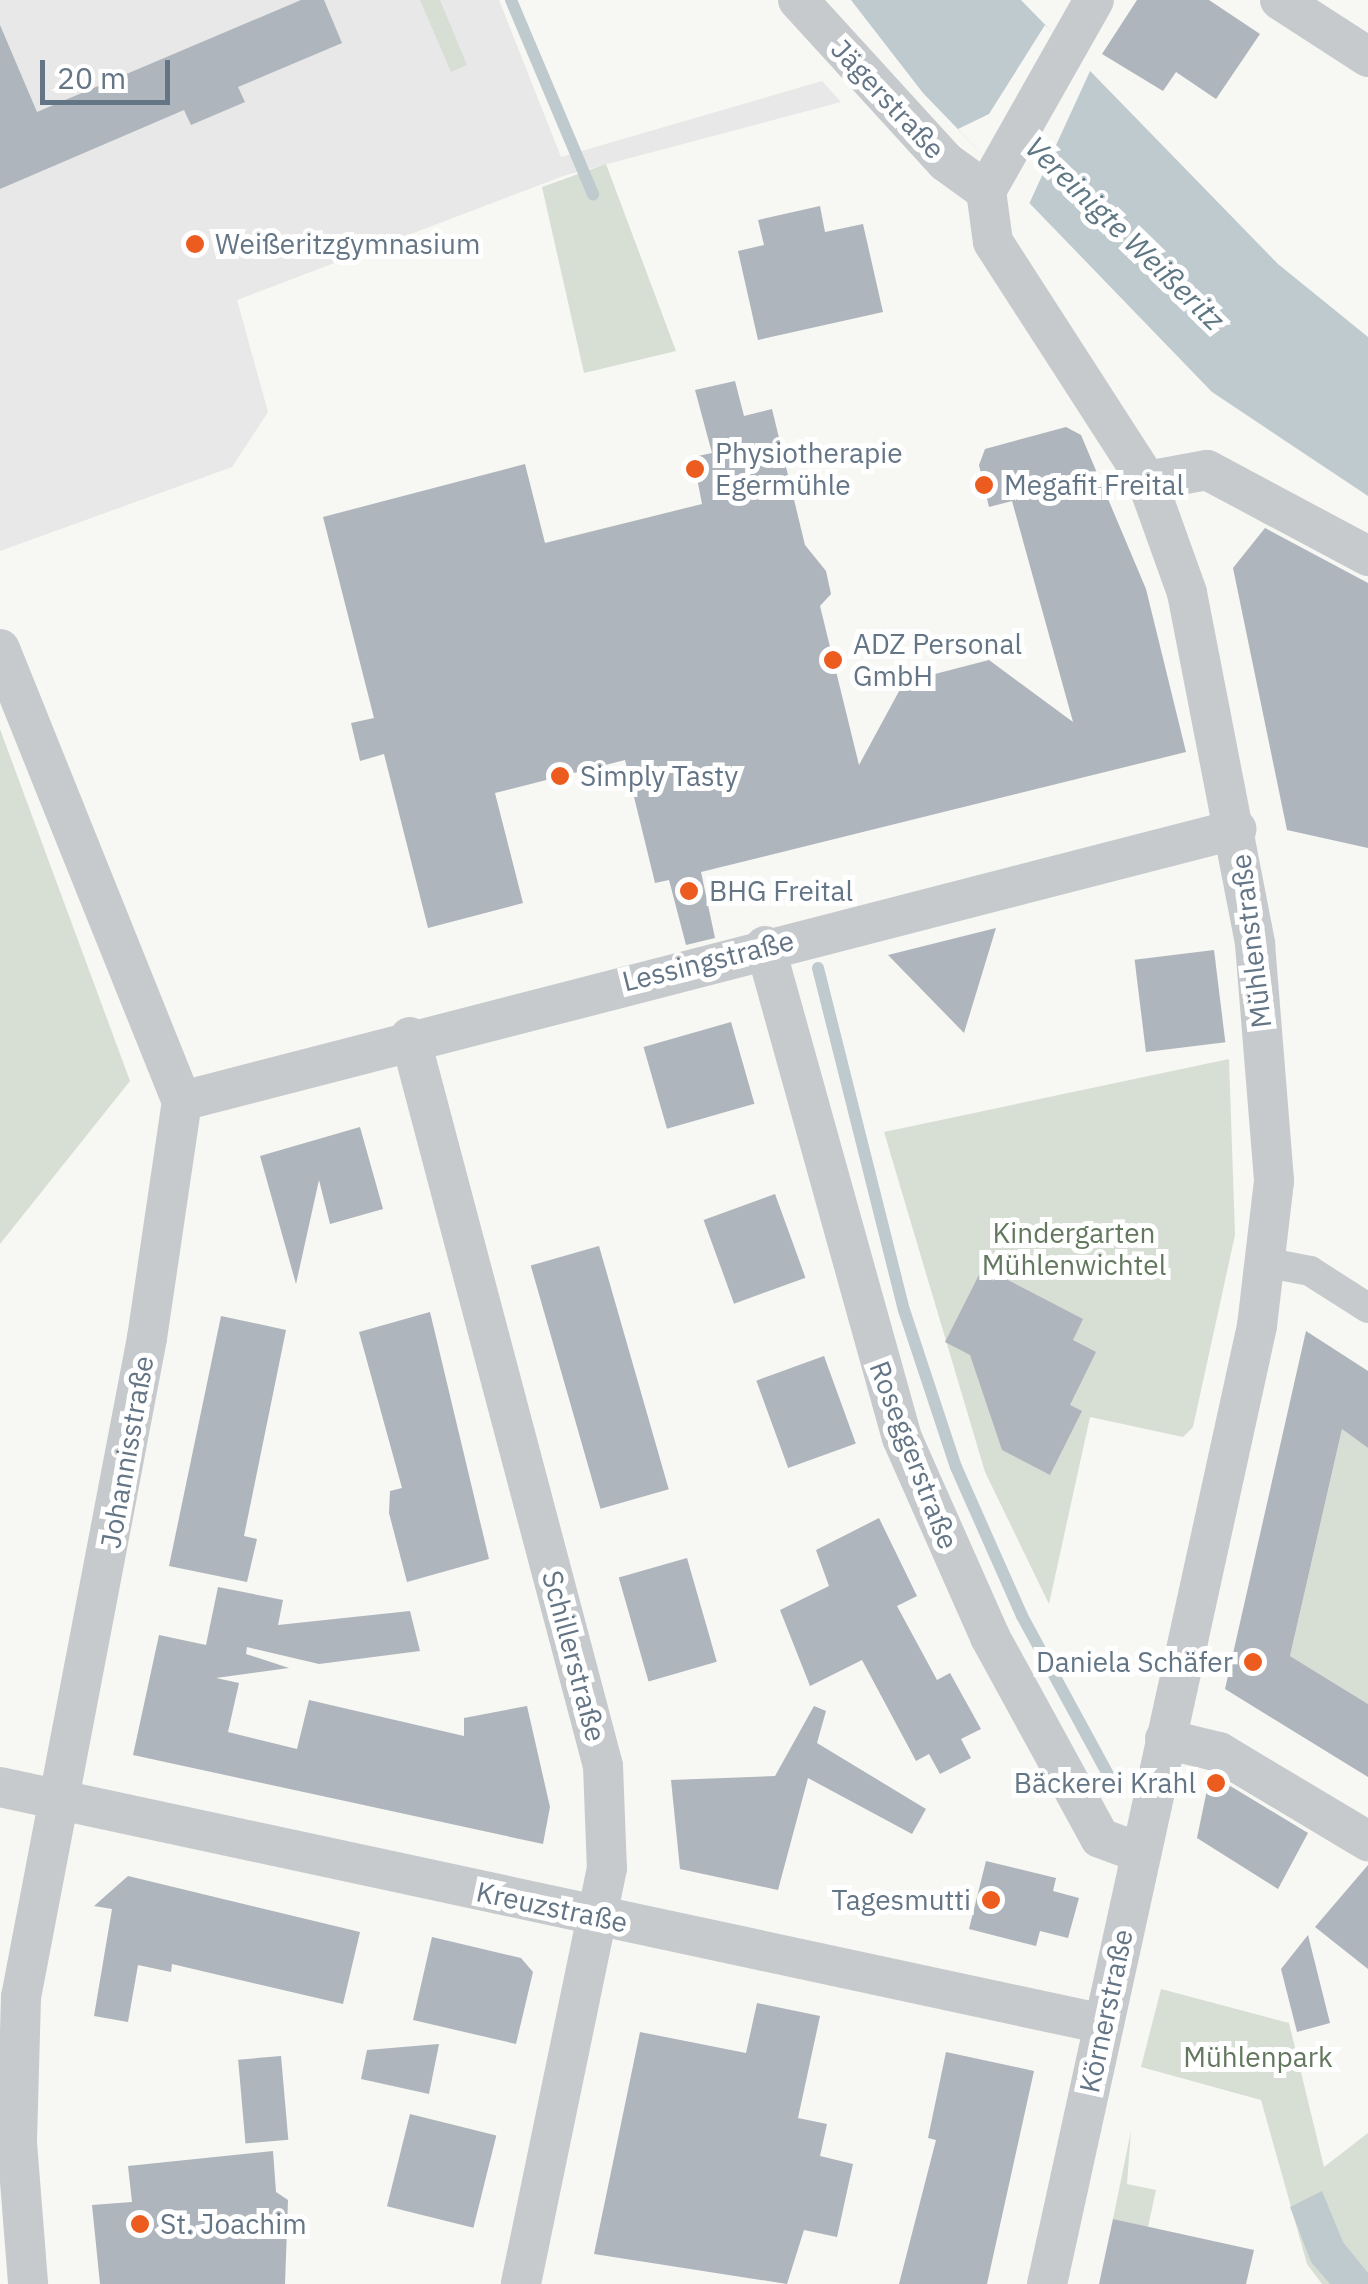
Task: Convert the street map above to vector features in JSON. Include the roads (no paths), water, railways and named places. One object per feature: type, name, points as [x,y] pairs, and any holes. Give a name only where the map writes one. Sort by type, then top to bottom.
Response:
[{"type":"street","name":"Jägerstraße","points":[[798,0],[946,162],[991,180]]},
{"type":"street","points":[[991,180],[1094,0]]},
{"type":"street","points":[[1280,0],[1368,56]]},
{"type":"street","name":"Mühlenstraße","points":[[991,180],[994,242],[1147,481],[1187,593],[1237,830],[1272,1162],[1269,1263],[1166,1739]]},
{"type":"street","points":[[1147,481],[1207,470],[1368,556]]},
{"type":"street","points":[[0,649],[182,1102]]},
{"type":"street","name":"Lessingstraße","points":[[182,1102],[410,1037],[1237,830]]},
{"type":"street","name":"Roseggerstraße","points":[[764,946],[902,1438],[990,1637],[1100,1838],[1141,1853]]},
{"type":"street","name":"Schillerstraße","points":[[410,1037],[603,1766],[608,1853],[598,1918],[521,2284]]},
{"type":"street","name":"Johannisstraße","points":[[28,2284],[17,2143],[22,1996],[182,1102]]},
{"type":"street","points":[[1269,1263],[1310,1271],[1368,1308]]},
{"type":"street","points":[[1166,1739],[1219,1752],[1368,1841]]},
{"type":"street","name":"Körnerstraße","points":[[1047,2284],[1166,1739]]},
{"type":"street","name":"Kreuzstraße","points":[[0,1787],[1104,2024]]},
{"type":"water","name":"Vereinigte Weißeritz","points":[[851,0],[1021,0],[1278,264],[1368,337],[1368,496],[1212,392],[923,93]]},
{"type":"water","points":[[1322,2191],[1343,2242],[1368,2273],[1368,2284],[1330,2284],[1311,2262],[1290,2207]]},
{"type":"waterway","points":[[511,0],[593,194]]},
{"type":"waterway","points":[[818,968],[904,1310],[956,1467],[1022,1616],[1116,1789]]},
{"type":"place","name":"Weißeritzgymnasium","points":[[195,244]]},
{"type":"place","name":"Physiotherapie Egermühle","points":[[695,469]]},
{"type":"place","name":"Megafit Freital","points":[[984,485]]},
{"type":"place","name":"ADZ Personal GmbH","points":[[833,660]]},
{"type":"place","name":"Simply Tasty","points":[[560,776]]},
{"type":"place","name":"BHG Freital","points":[[689,891]]},
{"type":"place","name":"Daniela Schäfer","points":[[1253,1662]]},
{"type":"place","name":"Bäckerei Krahl","points":[[1216,1783]]},
{"type":"place","name":"Tagesmutti","points":[[991,1900]]},
{"type":"place","name":"St. Joachim","points":[[140,2224]]},
{"type":"park label","name":"Kindergarten Mühlenwichtel","points":[[1074,1249]]},
{"type":"park label","name":"Mühlenpark","points":[[1258,2057]]}]
